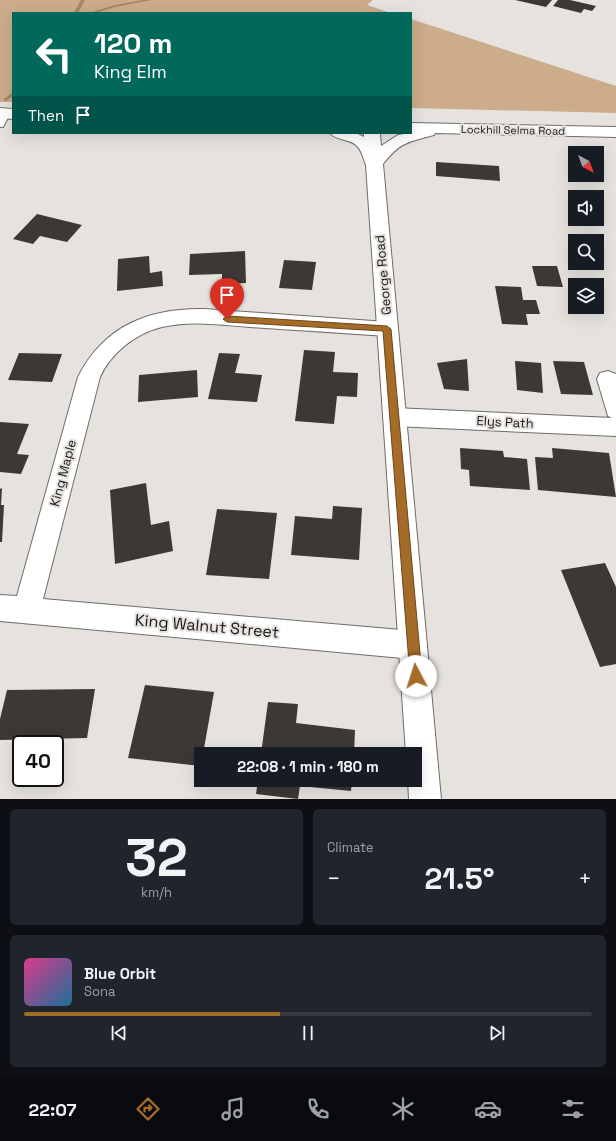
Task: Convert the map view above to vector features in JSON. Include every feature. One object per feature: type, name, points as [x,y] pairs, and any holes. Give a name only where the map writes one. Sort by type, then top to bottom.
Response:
[{"type":"street","name":"Lockhill Selma Road","points":[[412,128],[616,132]]},
{"type":"street","points":[[374,164],[388,146],[403,137],[413,134],[465,129]]},
{"type":"street","points":[[341,134],[362,141],[366,144],[374,164]]},
{"type":"street","name":"George Road","points":[[372,134],[426,799]]},
{"type":"street","name":"King Maple","points":[[27,610],[89,377],[99,358],[112,344],[134,329],[160,320],[196,317],[387,329]]},
{"type":"street","points":[[608,379],[616,410]]},
{"type":"street","name":"Elys Path","points":[[394,417],[616,427]]},
{"type":"street","name":"King Walnut Street","points":[[0,608],[413,645]]},
{"type":"shaded area","points":[[0,0],[373,0],[367,5],[388,12],[12,12],[12,102],[0,102]]},
{"type":"shaded area","points":[[412,19],[616,86],[616,113],[412,108]]},
{"type":"building","points":[[515,0],[552,0],[546,7]]},
{"type":"building","points":[[558,0],[570,0],[596,6],[592,11],[584,9],[581,13],[553,6]]},
{"type":"building","points":[[436,162],[499,166],[500,181],[436,176]]},
{"type":"building","points":[[37,214],[82,225],[67,242],[40,236],[33,244],[13,239]]},
{"type":"building","points":[[245,251],[246,283],[222,284],[222,274],[189,275],[190,254]]},
{"type":"building","points":[[149,256],[150,273],[162,271],[163,286],[117,291],[118,259]]},
{"type":"building","points":[[284,260],[316,262],[312,290],[279,288]]},
{"type":"building","points":[[532,266],[557,266],[563,287],[537,286]]},
{"type":"building","points":[[495,286],[521,287],[523,300],[536,300],[540,314],[526,314],[528,325],[502,324]]},
{"type":"building","points":[[304,350],[335,352],[333,372],[358,373],[357,397],[337,396],[334,424],[295,421]]},
{"type":"building","points":[[19,353],[62,354],[52,382],[8,380]]},
{"type":"building","points":[[219,353],[240,354],[235,373],[262,375],[257,402],[208,399]]},
{"type":"building","points":[[467,359],[469,391],[444,389],[437,363]]},
{"type":"building","points":[[515,361],[541,363],[543,393],[517,390]]},
{"type":"building","points":[[553,361],[584,362],[593,395],[561,394]]},
{"type":"building","points":[[197,370],[198,397],[138,402],[139,375]]},
{"type":"building","points":[[0,422],[29,424],[17,454],[29,455],[21,474],[0,472]]},
{"type":"building","points":[[460,448],[503,451],[504,457],[527,459],[530,490],[470,486],[469,470],[461,469]]},
{"type":"building","points":[[552,448],[609,453],[616,497],[538,490],[535,457],[553,458]]},
{"type":"building","points":[[146,483],[151,525],[169,521],[173,551],[115,564],[110,490]]},
{"type":"building","points":[[2,488],[1,505],[4,505],[2,542],[0,542],[0,489]]},
{"type":"building","points":[[333,506],[362,508],[359,560],[291,555],[295,516],[332,519]]},
{"type":"building","points":[[217,509],[277,513],[269,579],[206,575]]},
{"type":"building","points":[[605,563],[616,587],[616,664],[600,667],[561,570]]},
{"type":"building","points":[[145,685],[214,692],[204,747],[194,747],[194,765],[128,758]]},
{"type":"building","points":[[95,689],[87,738],[64,739],[64,735],[12,735],[12,740],[0,740],[0,719],[7,690]]},
{"type":"building","points":[[268,702],[298,704],[296,723],[355,730],[354,747],[262,747]]},
{"type":"building","points":[[257,787],[300,787],[298,799],[256,794]]},
{"type":"building","points":[[310,787],[351,787],[351,791]]},
{"type":"waterway","points":[[77,12],[83,0]]},
{"type":"waterway","points":[[94,12],[115,6],[149,0]]},
{"type":"waterway","points":[[5,100],[12,95]]},
{"type":"route","points":[[227,319],[387,329],[416,676]]}]
